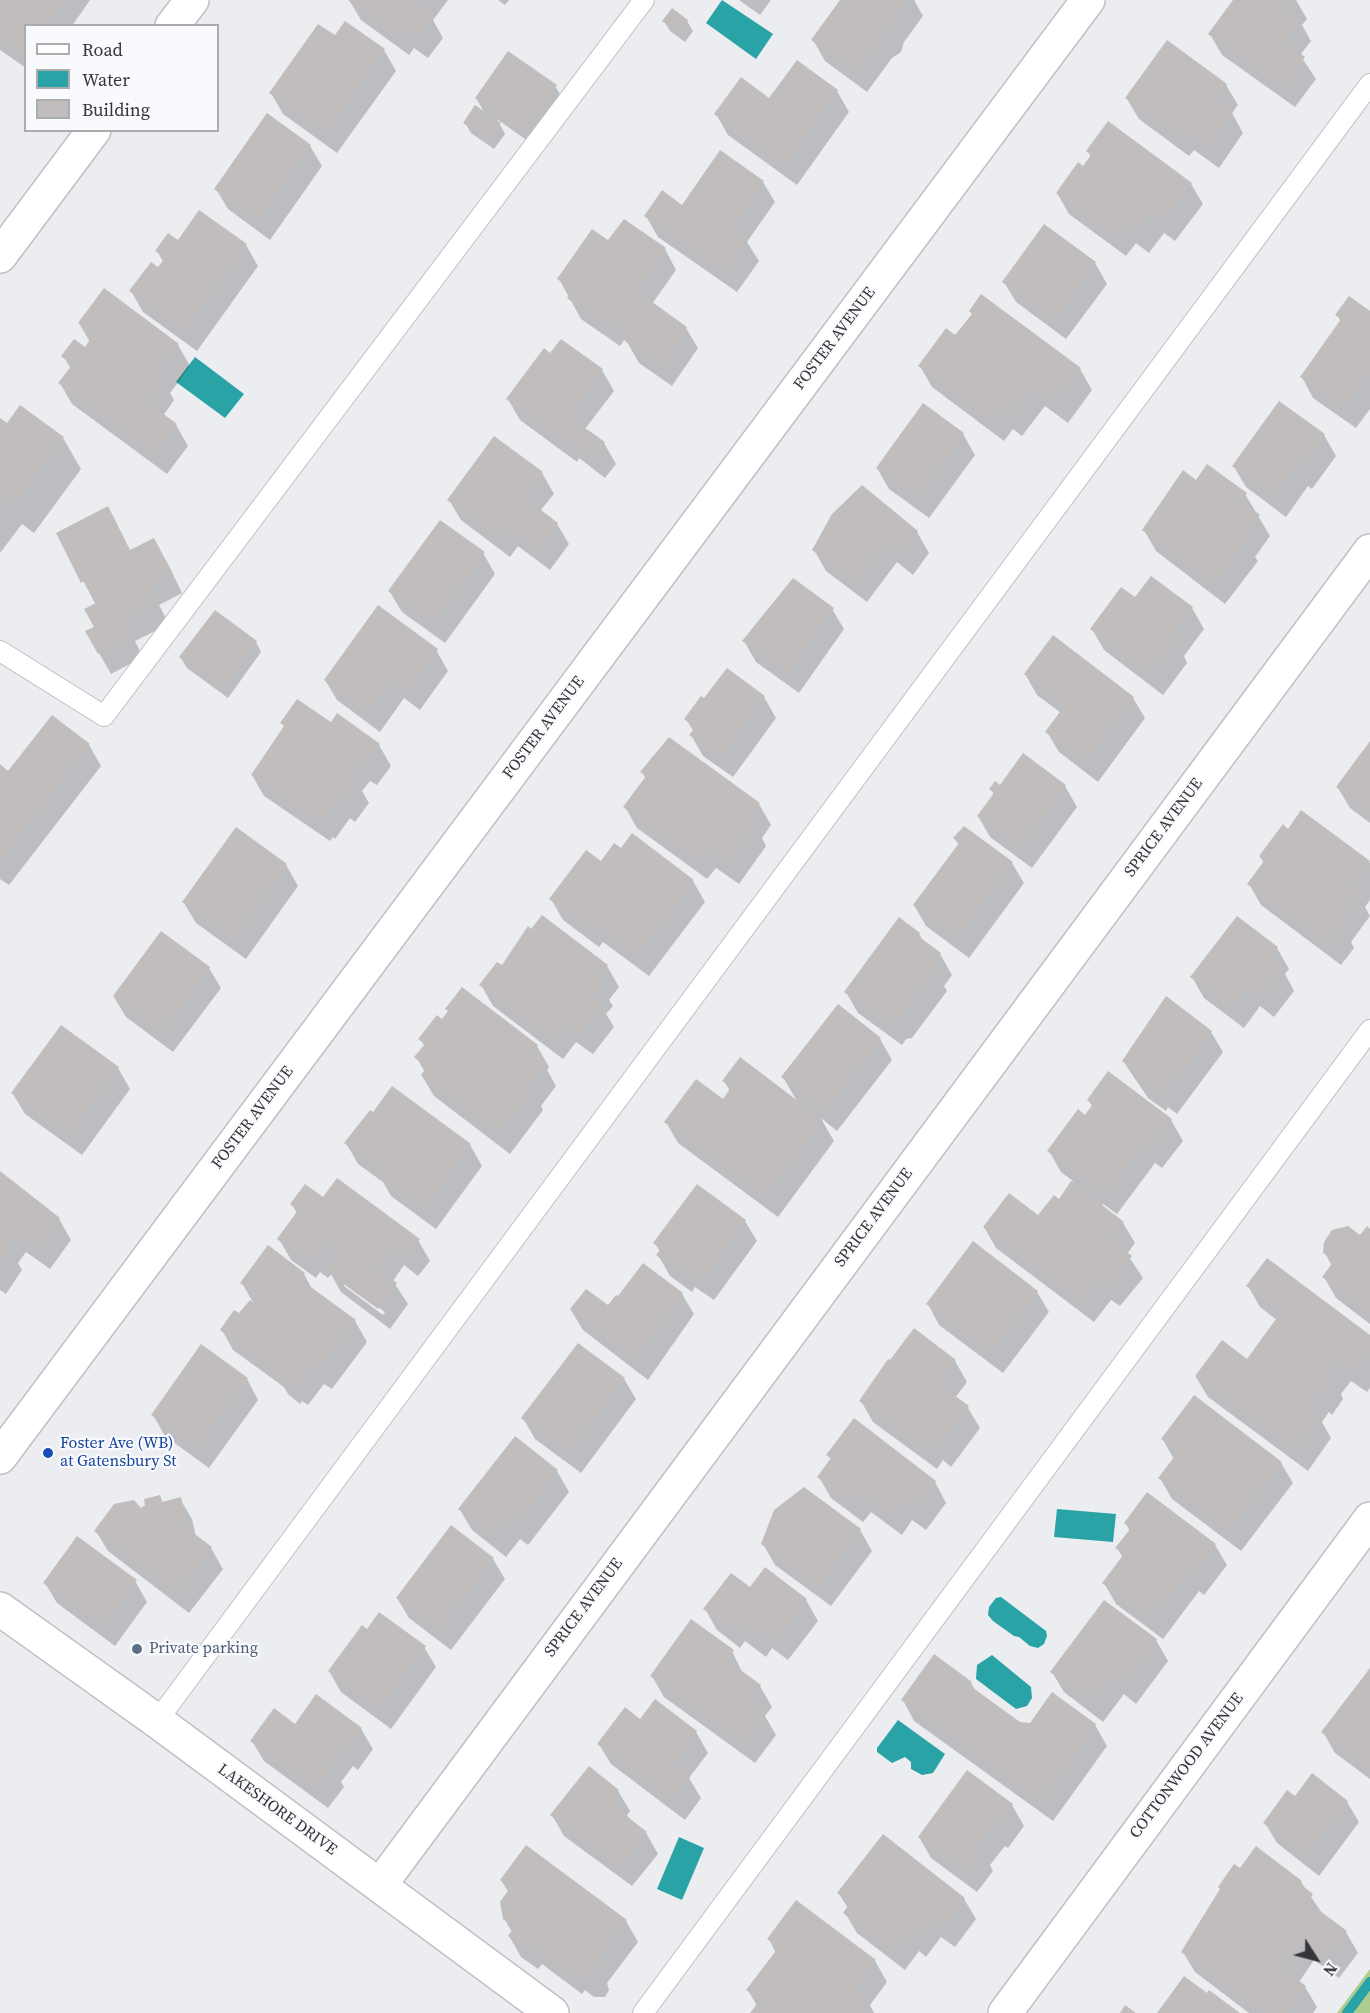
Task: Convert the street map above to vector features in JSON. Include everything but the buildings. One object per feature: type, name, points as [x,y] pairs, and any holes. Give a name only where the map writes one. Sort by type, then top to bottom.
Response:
[{"type":"street","points":[[174,24],[192,0]]},
{"type":"street","name":"FOSTER AVENUE","points":[[0,1457],[1088,0]]},
{"type":"street","points":[[0,256],[93,132]]},
{"type":"street","name":"SPRICE AVENUE","points":[[380,1885],[1370,551]]},
{"type":"street","name":"COTTONWOOD AVENUE","points":[[1005,2013],[1370,1519]]},
{"type":"street","name":"LAKESHORE DRIVE","points":[[0,1609],[552,2013]]},
{"type":"lane","points":[[0,651],[104,716],[644,0]]},
{"type":"lane","points":[[156,1721],[1370,84]]},
{"type":"lane","points":[[643,2013],[1370,1030]]},
{"type":"green space","points":[[1370,1969],[1370,2013],[1337,2013]]},
{"type":"water","points":[[722,0],[773,34],[756,59],[706,23]]},
{"type":"water","points":[[195,357],[244,394],[225,418],[176,382]]},
{"type":"water","points":[[1057,1509],[1116,1514],[1113,1542],[1054,1537]]},
{"type":"water","points":[[1001,1597],[1046,1631],[1044,1644],[1038,1648],[1030,1646],[993,1621],[988,1615],[989,1607],[996,1598]]},
{"type":"water","points":[[992,1655],[1031,1687],[1032,1698],[1027,1706],[1016,1709],[976,1679],[977,1665]]},
{"type":"water","points":[[898,1720],[945,1754],[933,1773],[922,1775],[911,1769],[911,1762],[905,1757],[892,1763],[877,1752],[877,1748]]},
{"type":"water","points":[[679,1837],[704,1848],[682,1900],[657,1889]]},
{"type":"waterway","points":[[1347,2013],[1370,1982]]},
{"type":"place","name":"Foster Ave (WB) at Gatensbury St","points":[[48,1453]]},
{"type":"place","name":"Private parking","points":[[137,1649]]}]
